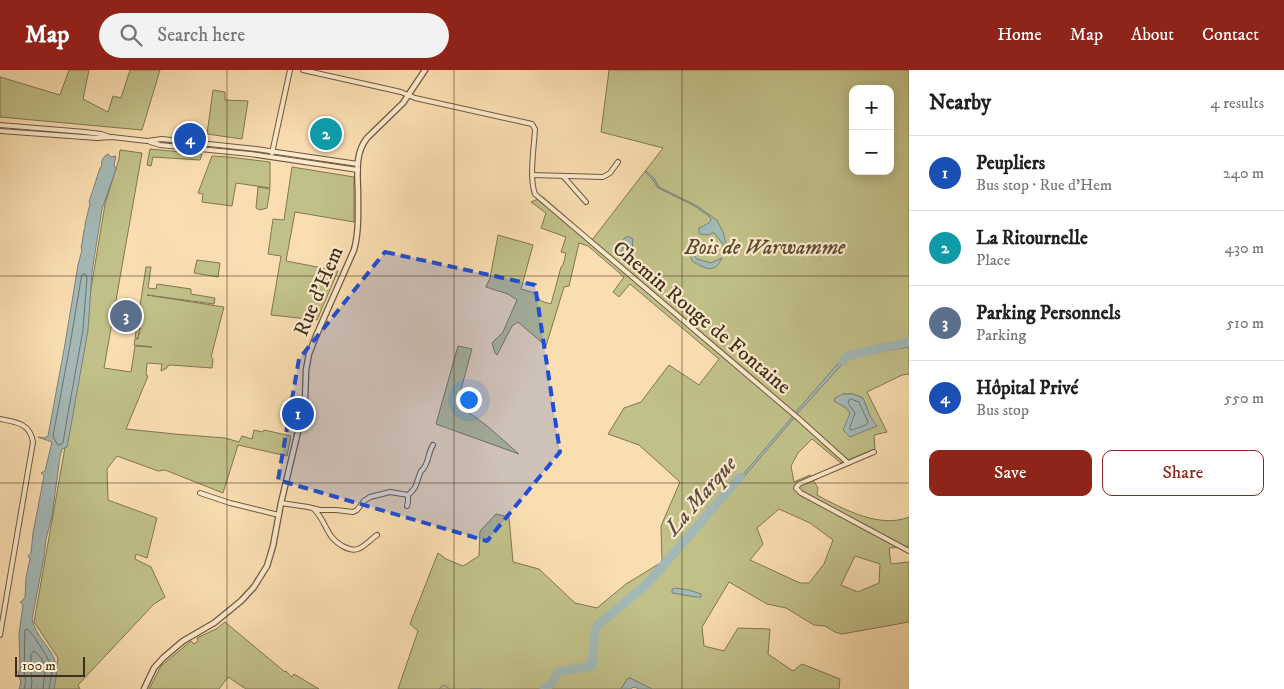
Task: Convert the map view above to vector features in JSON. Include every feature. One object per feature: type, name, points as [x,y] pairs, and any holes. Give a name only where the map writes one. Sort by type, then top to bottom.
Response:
[{"type":"street","points":[[272,157],[290,70]]},
{"type":"street","points":[[303,70],[401,92],[415,98],[532,124],[535,129],[532,175],[603,177],[618,162]]},
{"type":"street","name":"Rue d'Hem","points":[[144,689],[154,668],[169,652],[183,641],[220,619],[243,599],[261,577],[270,559],[304,402],[309,354],[354,250],[356,241],[360,148],[364,140],[399,108],[425,70]]},
{"type":"street","points":[[0,125],[101,134],[147,141],[160,145],[272,157],[358,170]]},
{"type":"street","points":[[0,131],[84,139],[112,137]]},
{"type":"street","points":[[84,139],[85,132]]},
{"type":"street","points":[[147,141],[162,139],[272,151],[358,164]]},
{"type":"street","name":"Chemin Rouge de Fontaine","points":[[532,175],[535,194],[798,418],[848,463]]},
{"type":"street","points":[[563,176],[586,202]]},
{"type":"street","points":[[0,419],[17,422],[25,427],[31,435],[33,444],[0,635]]},
{"type":"street","points":[[281,503],[314,509],[353,512],[370,497],[390,492],[408,495],[417,485],[433,445]]},
{"type":"street","points":[[874,452],[799,484],[796,489],[909,551]]},
{"type":"street","points":[[200,493],[230,503],[279,515]]},
{"type":"street","points":[[407,506],[408,495]]},
{"type":"street","points":[[314,509],[332,537],[347,548],[357,549],[377,535]]},
{"type":"highlighted area","points":[[385,252],[535,285],[560,452],[487,541],[278,480],[299,359]]},
{"type":"green space","points":[[69,70],[89,70],[83,99],[108,112],[113,96],[121,98],[130,70],[160,70],[142,130],[0,117],[0,77],[60,95]]},
{"type":"green space","name":"Bois de Warwamme","points":[[609,70],[909,70],[909,374],[902,375],[867,392],[887,432],[874,435],[875,449],[841,463],[812,439],[798,453],[791,466],[794,482],[810,475],[818,488],[817,495],[838,506],[862,516],[886,521],[909,517],[909,547],[889,548],[891,564],[909,562],[909,622],[842,634],[825,626],[814,625],[786,608],[767,604],[729,582],[702,627],[704,646],[724,651],[738,628],[770,629],[768,654],[793,671],[802,664],[840,679],[839,689],[652,689],[630,678],[627,679],[621,689],[398,689],[418,631],[410,624],[438,553],[446,559],[463,566],[479,556],[480,531],[496,514],[509,517],[513,562],[539,569],[575,603],[597,608],[626,584],[662,562],[661,526],[680,482],[639,445],[608,434],[624,408],[641,402],[669,365],[699,385],[719,359],[630,284],[619,297],[613,292],[624,277],[588,246],[579,243],[569,286],[564,287],[546,346],[518,322],[512,326],[497,355],[492,343],[503,332],[517,300],[508,294],[486,287],[490,278],[498,235],[533,245],[521,289],[535,293],[541,301],[551,304],[566,253],[561,252],[566,237],[541,228],[546,213],[531,202],[543,197],[592,240],[663,148],[601,132]],"holes":[[[843,394],[853,394],[863,398],[870,416],[850,413],[846,408]],[[779,509],[810,523],[833,540],[824,564],[809,583],[800,583],[750,560],[763,544],[757,528]],[[855,556],[880,564],[879,583],[858,592],[841,585]]]},
{"type":"green space","points":[[213,90],[225,92],[225,100],[248,101],[242,139],[207,134]]},
{"type":"green space","points":[[157,141],[202,145],[202,148],[163,144]]},
{"type":"green space","points":[[150,149],[202,154],[200,160],[153,157],[151,166],[147,165]]},
{"type":"green space","points":[[120,150],[142,153],[104,368],[131,372],[135,346],[152,347],[134,345],[135,339],[138,339],[140,328],[138,338],[135,338],[146,267],[151,267],[148,288],[156,289],[157,284],[191,289],[191,294],[215,298],[214,304],[147,295],[224,307],[211,357],[213,359],[212,368],[171,365],[161,371],[162,364],[147,363],[146,375],[148,376],[126,429],[225,438],[239,442],[242,436],[252,439],[254,430],[263,432],[264,430],[291,436],[287,456],[238,445],[223,493],[165,470],[158,471],[117,456],[107,469],[108,500],[157,518],[147,558],[136,554],[135,559],[151,567],[165,597],[154,604],[78,685],[80,689],[53,689],[58,658],[34,622],[105,204]]},
{"type":"green space","points":[[212,156],[270,162],[270,188],[236,183],[232,206],[202,202],[203,194],[198,193]]},
{"type":"green space","points":[[292,167],[354,177],[354,222],[295,212],[286,261],[338,271],[317,320],[271,315],[281,256],[268,254],[273,219],[284,220]]},
{"type":"green space","points":[[258,187],[270,189],[267,208],[260,210],[256,208]]},
{"type":"green space","points":[[197,260],[220,263],[218,277],[194,273]]},
{"type":"green space","points":[[458,346],[472,349],[457,404],[486,425],[519,454],[436,424]]},
{"type":"green space","points":[[225,622],[292,677],[294,674],[319,689],[246,689],[228,677],[219,689],[149,689],[161,666],[191,641],[194,644],[198,641],[197,638],[216,629]]},
{"type":"water","points":[[108,154],[111,157],[116,156],[114,165],[116,169],[102,209],[92,272],[88,330],[67,447],[62,449],[60,456],[52,516],[46,539],[32,619],[54,659],[57,674],[54,689],[19,689],[21,682],[18,672],[20,669],[19,634],[23,605],[20,602],[25,597],[26,577],[30,559],[28,556],[31,553],[44,476],[41,473],[45,471],[52,442],[38,437],[44,438],[48,436],[89,202],[102,166],[102,161]]},
{"type":"water","points":[[646,171],[654,178],[659,187],[697,206],[717,220],[723,232],[727,248],[724,254],[723,244],[714,233],[709,235],[699,234],[699,228],[709,223],[710,217],[693,205],[658,188]]},
{"type":"water","points":[[626,237],[633,239],[631,254],[626,261],[621,252],[623,248],[622,241]]},
{"type":"water","points":[[697,238],[693,254],[697,259],[711,263],[722,258],[716,267],[705,268],[692,261],[691,249]]},
{"type":"water","points":[[909,344],[909,347],[875,353],[856,353],[844,362],[797,414],[795,413],[841,360],[854,352]]},
{"type":"water","points":[[843,394],[853,394],[863,398],[870,416],[877,426],[850,437],[843,430],[850,413],[846,408],[834,401],[835,398]]},
{"type":"water","points":[[793,416],[795,417],[660,575],[647,587],[645,585],[662,569]]},
{"type":"water","points":[[676,588],[701,594],[701,597],[672,593],[672,589]]},
{"type":"water","points":[[630,678],[652,689],[634,687],[621,689],[627,679]]},
{"type":"waterway","name":"La Marque","points":[[843,361],[847,356],[909,342]]},
{"type":"waterway","name":"La Marque","points":[[544,689],[552,683],[558,672],[592,666],[595,631],[598,625],[647,584],[740,477]]},
{"type":"waterway","points":[[439,689],[444,685],[450,689]]},
{"type":"waterway","points":[[470,689],[482,689]]},
{"type":"place","name":"La Ritournelle","points":[[326,134]]},
{"type":"place","name":"Hôpital Privé","points":[[190,139]]},
{"type":"place","name":"Parking Personnels","points":[[126,316]]},
{"type":"place","name":"Peupliers","points":[[298,414]]}]
